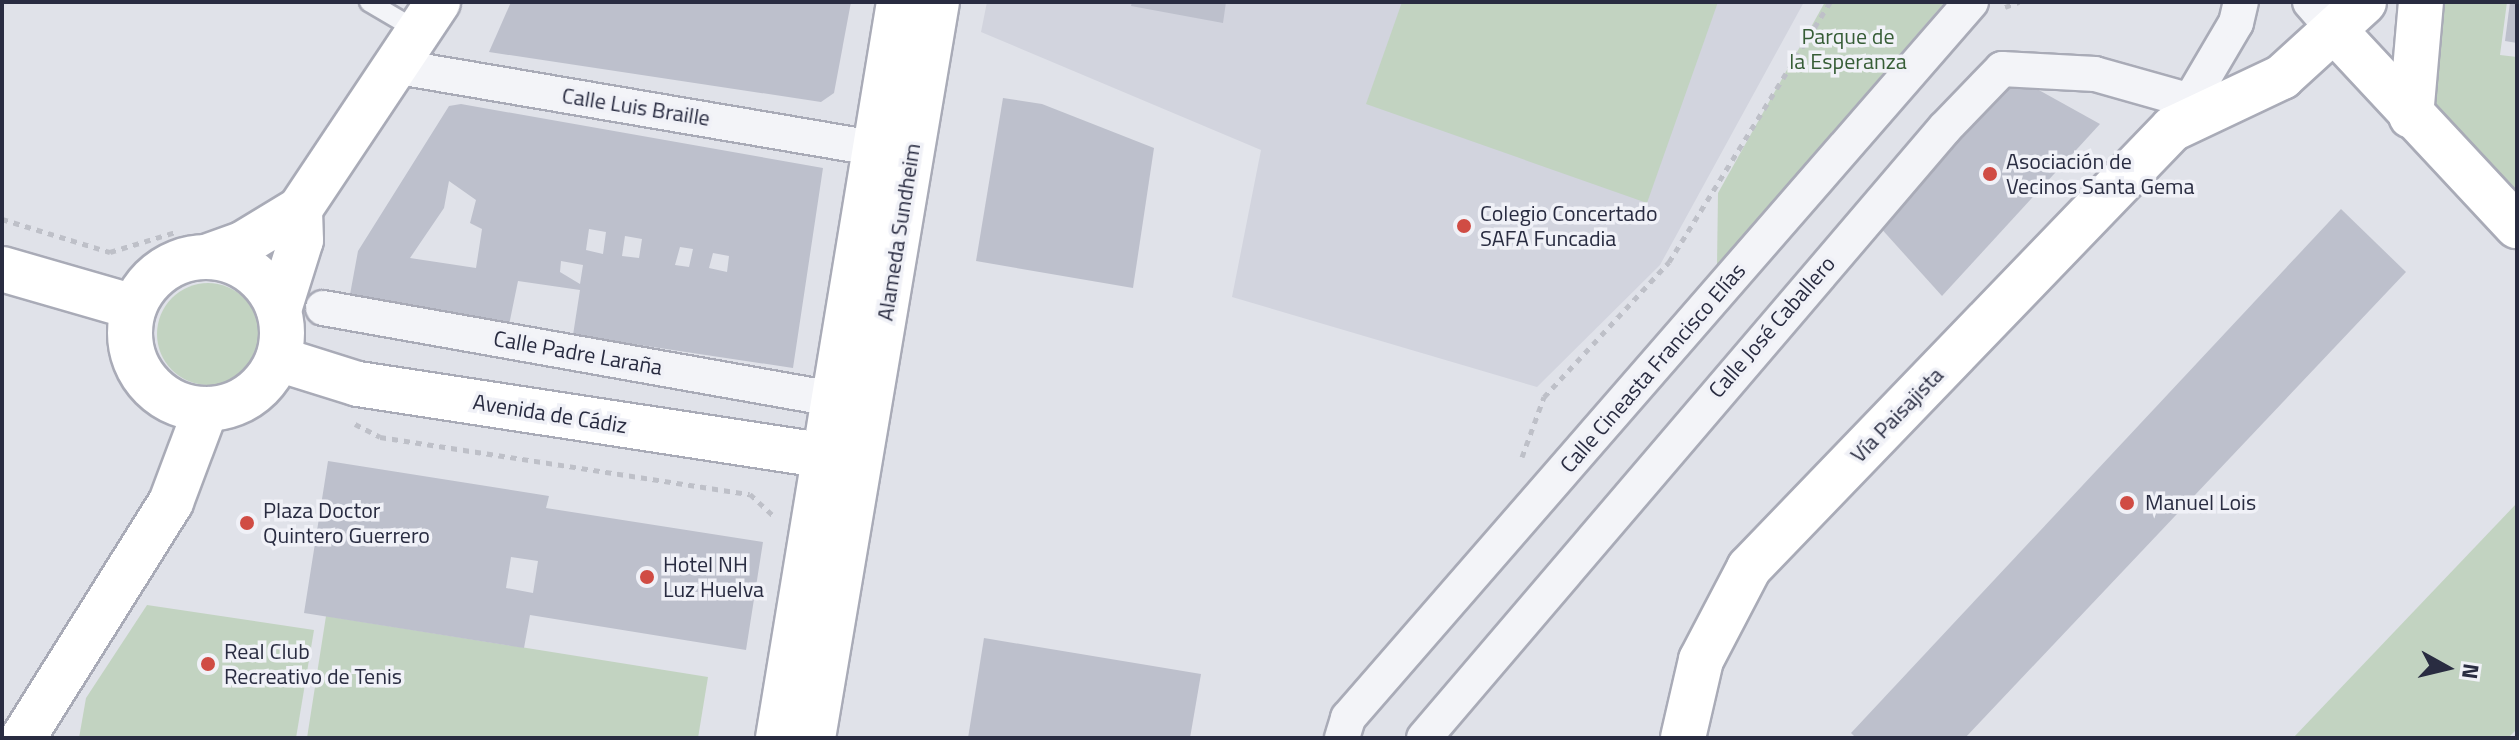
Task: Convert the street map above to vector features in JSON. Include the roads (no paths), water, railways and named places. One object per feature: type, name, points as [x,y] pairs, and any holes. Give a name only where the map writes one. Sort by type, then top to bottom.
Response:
[{"type":"street","name":"Alameda Sundheim","points":[[813,738],[842,459],[833,399],[899,2]]},
{"type":"street","name":"Alameda Sundheim","points":[[778,738],[842,459],[937,2]]},
{"type":"street","name":"Calle Cineasta Francisco Elías","points":[[1342,738],[1348,718],[1971,2]]},
{"type":"street","points":[[2182,115],[2236,23],[2241,2]]},
{"type":"street","points":[[2411,116],[2421,2]]},
{"type":"street","points":[[2182,115],[2282,77],[2336,12],[2411,116],[2517,226]]},
{"type":"street","name":"Calle Luis Braille","points":[[419,34],[874,148]]},
{"type":"street","points":[[300,209],[301,240],[279,310],[278,359],[253,393],[231,405],[206,409],[182,405],[144,377],[134,355],[134,307],[164,270],[244,243],[300,209],[361,112],[419,34]]},
{"type":"street","name":"Calle José Caballero","points":[[1424,738],[1862,223],[2002,69],[2095,74],[2182,115]]},
{"type":"street","name":"Vía Paisajista","points":[[1683,738],[1701,660],[1749,568],[2182,115]]},
{"type":"street","points":[[209,256],[254,273],[279,310]]},
{"type":"street","points":[[2,269],[134,307]]},
{"type":"street","name":"Calle Padre Laraña","points":[[323,308],[833,399]]},
{"type":"street","name":"Avenida de Cádiz","points":[[278,359],[358,384],[842,459]]},
{"type":"street","points":[[23,738],[171,502],[206,409]]},
{"type":"lane","points":[[369,2],[419,34]]},
{"type":"place","name":"Asociación de Vecinos Santa Gema","points":[[1990,174]]},
{"type":"place","name":"Colegio Concertado SAFA Funcadia","points":[[1464,226]]},
{"type":"place","name":"Manuel Lois","points":[[2127,503]]},
{"type":"place","name":"Plaza Doctor Quintero Guerrero","points":[[247,523]]},
{"type":"place","name":"Hotel NH Luz Huelva","points":[[647,577]]},
{"type":"place","name":"Real Club Recreativo de Tenis","points":[[208,664]]},
{"type":"park label","name":"Parque de la Esperanza","points":[[1848,48]]}]
